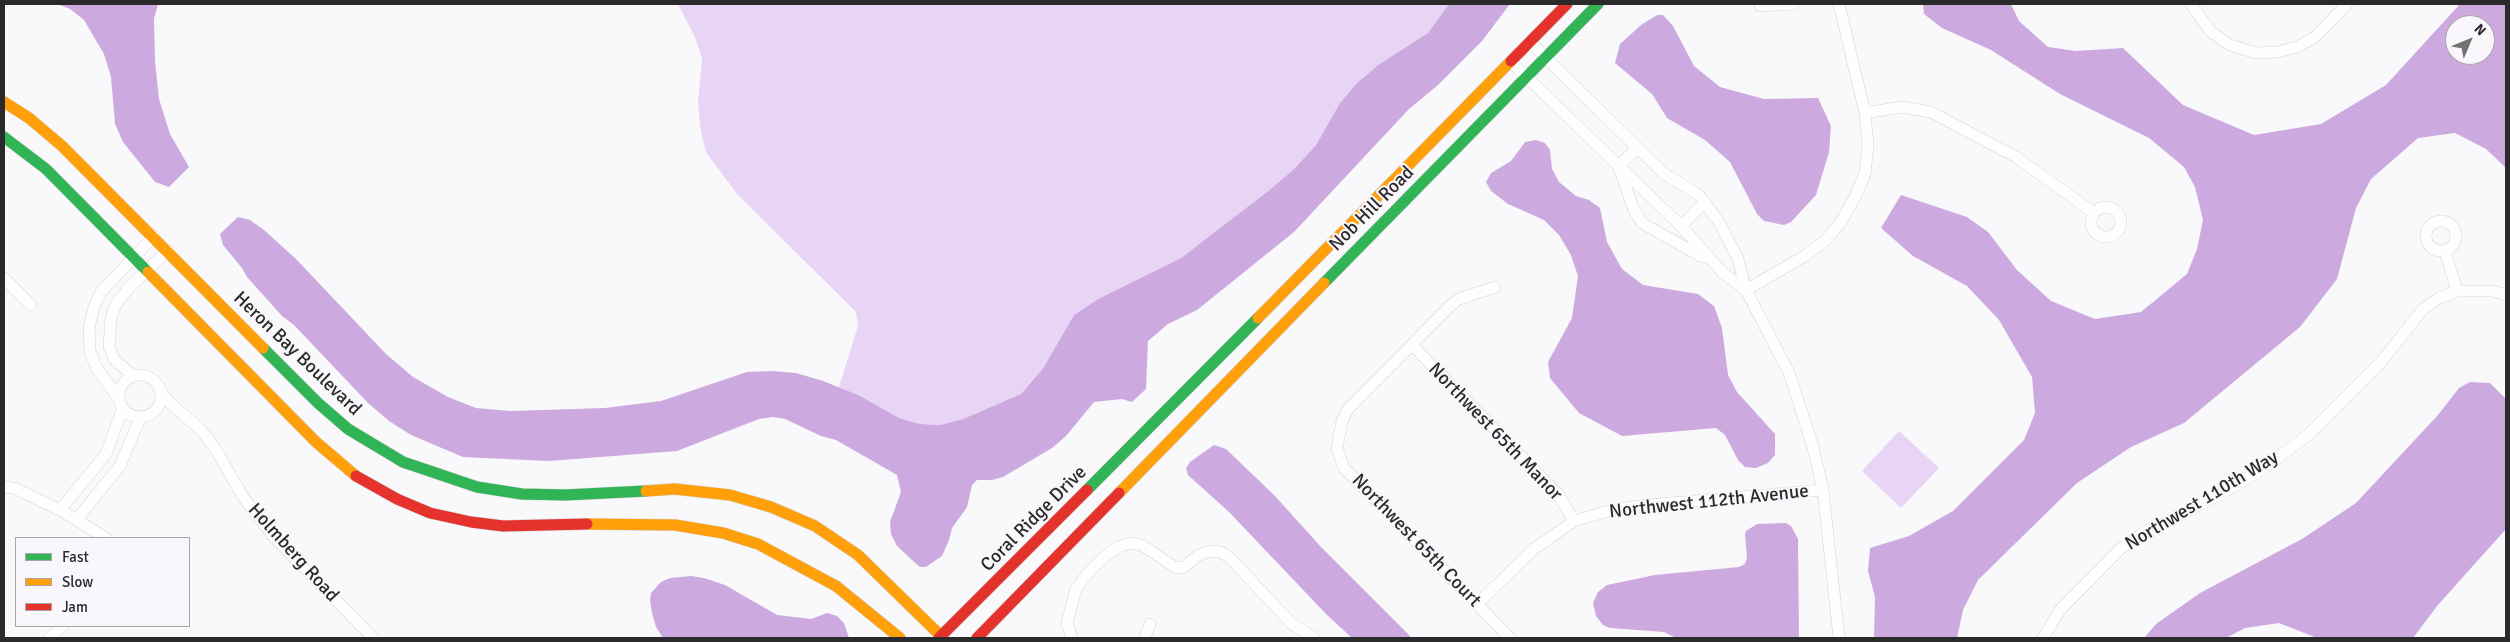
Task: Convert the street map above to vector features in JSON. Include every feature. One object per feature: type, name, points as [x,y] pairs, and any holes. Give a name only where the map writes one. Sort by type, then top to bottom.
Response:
[{"type":"street","name":"Nob Hill Road","points":[[1154,424],[1567,4]]},
{"type":"street","name":"Nob Hill Road","points":[[977,638],[1598,4]]},
{"type":"street","points":[[1760,6],[1793,4]]},
{"type":"street","points":[[1746,290],[1803,257],[1825,240],[1841,222],[1865,174],[1868,144],[1865,113],[1840,4]]},
{"type":"street","points":[[2191,4],[2211,32],[2230,45],[2256,54],[2288,49],[2315,37],[2347,4]]},
{"type":"street","points":[[1530,42],[1663,173],[1684,184],[1705,202],[1720,222],[1738,259],[1746,290],[1792,381],[1813,447],[1823,490],[1838,638]]},
{"type":"street","points":[[1510,61],[1681,226],[1722,272]]},
{"type":"street","name":"Heron Bay Boulevard","points":[[4,102],[29,118],[62,146],[168,250],[318,403],[348,429],[403,462],[477,487],[522,494],[565,495],[675,489],[730,495],[771,507],[815,526],[858,555],[941,638]]},
{"type":"street","points":[[1865,113],[1902,107],[1931,112],[2016,157],[2041,173],[2094,213]]},
{"type":"street","points":[[4,137],[46,168],[322,448],[361,479],[397,499],[430,513],[471,522],[503,526],[640,523],[675,525],[722,533],[758,544],[795,562],[836,586],[900,638]]},
{"type":"street","points":[[1619,166],[1636,148]]},
{"type":"street","points":[[1619,166],[1634,210],[1642,223],[1693,250],[1746,290]]},
{"type":"street","points":[[1681,226],[1705,202]]},
{"type":"street","points":[[60,510],[106,454],[121,404],[123,383],[133,376],[146,376],[152,379],[160,389],[160,402],[153,412],[141,416],[128,413],[121,404],[96,367],[90,350],[89,327],[94,307],[101,292],[154,236]]},
{"type":"street","points":[[133,376],[114,359],[109,346],[108,333],[116,304],[168,250]]},
{"type":"street","points":[[2445,251],[2457,291],[2493,291],[2506,295]]},
{"type":"street","points":[[4,278],[31,305]]},
{"type":"street","points":[[1412,345],[1459,300],[1495,287]]},
{"type":"street","name":"Northwest 110th Way","points":[[2043,638],[2060,610],[2120,550],[2143,533],[2224,493],[2266,466],[2308,435],[2381,362],[2424,308],[2439,298],[2457,291]]},
{"type":"street","name":"Northwest 65th Court","points":[[1412,345],[1348,409],[1342,421],[1337,448],[1344,468],[1510,638]]},
{"type":"street","name":"Northwest 65th Manor","points":[[1412,345],[1558,494],[1574,521]]},
{"type":"street","name":"Holmberg Road","points":[[160,389],[184,417],[201,430],[215,448],[242,497],[272,535],[373,638]]},
{"type":"street","name":"Holmberg Road","points":[[153,412],[171,412],[184,417]]},
{"type":"street","points":[[76,519],[120,466],[141,416]]},
{"type":"street","name":"Coral Ridge Drive","points":[[941,638],[1154,424]]},
{"type":"street","points":[[91,472],[106,484]]},
{"type":"street","points":[[4,487],[14,488],[60,510],[104,537]]},
{"type":"street","name":"Northwest 112th Avenue","points":[[1476,604],[1534,549],[1574,521],[1612,510],[1648,505],[1823,490]]},
{"type":"street","points":[[1072,638],[1067,623],[1076,589],[1103,558],[1118,547],[1130,543],[1142,545],[1176,568],[1184,567],[1200,554],[1213,551],[1221,552],[1230,558],[1292,624],[1314,638]]},
{"type":"street","points":[[1145,638],[1150,624]]},
{"type":"street","points":[[49,638],[62,627]]},
{"type":"shaded area","points":[[57,4],[158,4],[154,19],[155,61],[159,99],[170,134],[189,167],[169,187],[155,182],[123,142],[115,124],[111,77],[104,54],[84,20],[70,9]]},
{"type":"shaded area","points":[[678,4],[1449,4],[1428,33],[1378,65],[1356,84],[1340,103],[1316,145],[1294,169],[1272,188],[1181,258],[1098,299],[1074,315],[1043,367],[1021,394],[963,419],[940,425],[920,424],[899,418],[839,387],[858,326],[856,312],[737,194],[706,152],[701,132],[698,103],[702,58],[695,37]]},
{"type":"shaded area","points":[[1449,4],[1510,4],[1482,41],[1438,85],[1409,109],[1294,232],[1197,310],[1168,324],[1148,341],[1146,389],[1132,402],[1122,399],[1094,402],[1066,436],[1052,448],[1003,477],[992,480],[977,480],[972,485],[967,507],[952,528],[942,556],[926,567],[920,567],[897,546],[891,534],[890,522],[901,492],[897,475],[836,440],[821,436],[785,419],[773,417],[759,419],[677,451],[549,461],[463,457],[411,435],[389,421],[368,403],[294,325],[282,316],[247,277],[223,245],[220,234],[238,217],[250,220],[296,259],[386,354],[413,377],[448,397],[476,408],[510,411],[605,408],[661,401],[747,372],[772,371],[796,373],[823,381],[858,395],[899,418],[920,424],[940,425],[963,419],[1021,394],[1043,368],[1074,315],[1098,299],[1181,258],[1272,188],[1294,169],[1316,145],[1340,103],[1356,84],[1378,65],[1428,33]]},
{"type":"shaded area","points":[[1923,4],[2011,4],[2019,21],[2048,47],[2076,51],[2123,48],[2183,105],[2254,135],[2321,124],[2386,85],[2445,20],[2445,65],[2495,65],[2495,15],[2450,15],[2460,4],[2506,4],[2506,168],[2486,149],[2455,133],[2418,138],[2371,179],[2356,208],[2337,279],[2300,327],[2184,423],[2131,447],[2077,483],[1978,580],[1963,610],[1957,638],[1874,638],[1875,597],[1868,571],[1870,548],[1909,536],[1953,511],[2024,440],[2035,413],[2032,377],[1999,320],[1967,286],[1913,256],[1881,228],[1901,195],[1967,217],[1988,232],[2017,270],[2051,301],[2095,319],[2141,312],[2187,274],[2197,249],[2203,220],[2195,187],[2184,167],[2149,138],[2060,94],[1991,50],[1942,28],[1924,14]]},
{"type":"shaded area","points":[[1657,15],[1663,15],[1673,26],[1694,66],[1720,87],[1764,99],[1818,98],[1831,126],[1829,152],[1816,195],[1791,222],[1784,225],[1764,221],[1757,214],[1730,162],[1705,140],[1667,118],[1652,94],[1615,63],[1620,44],[1641,25]]},
{"type":"shaded area","points":[[1536,140],[1545,143],[1550,150],[1552,169],[1559,182],[1576,196],[1589,200],[1600,208],[1607,242],[1622,269],[1643,285],[1698,294],[1714,306],[1722,328],[1728,375],[1737,392],[1775,434],[1775,455],[1768,463],[1756,468],[1745,467],[1738,460],[1725,435],[1716,428],[1622,436],[1579,413],[1550,378],[1548,362],[1572,318],[1578,276],[1571,255],[1559,235],[1544,220],[1508,204],[1491,191],[1486,182],[1491,173],[1511,161],[1525,142]]},
{"type":"shaded area","points":[[2470,382],[2490,383],[2506,399],[2506,529],[2437,606],[2413,638],[2317,638],[2279,623],[2245,628],[2226,638],[2144,638],[2156,624],[2200,593],[2302,539],[2356,503],[2438,415],[2459,388]]},
{"type":"shaded area","points":[[1899,431],[1939,468],[1901,508],[1862,471]]},
{"type":"shaded area","points":[[1214,445],[1226,449],[1275,496],[1321,547],[1412,638],[1352,638],[1327,615],[1229,512],[1188,475],[1186,468],[1190,462]]},
{"type":"shaded area","points":[[1786,523],[1791,526],[1798,539],[1799,638],[1676,638],[1664,632],[1610,628],[1603,625],[1596,616],[1593,603],[1598,592],[1607,585],[1655,575],[1739,567],[1745,564],[1747,558],[1746,531],[1757,524]]},
{"type":"shaded area","points":[[691,576],[725,585],[777,615],[811,619],[827,613],[837,616],[844,623],[849,638],[663,638],[656,627],[652,613],[651,593],[661,582],[670,578]]},
{"type":"traffic: fast","points":[[1324,283],[1598,4]]},
{"type":"traffic: fast","points":[[4,137],[46,169],[148,272]]},
{"type":"traffic: fast","points":[[1087,490],[1258,318]]},
{"type":"traffic: fast","points":[[263,348],[318,403],[348,429],[403,462],[477,487],[522,494],[565,495],[646,491]]},
{"type":"traffic: slow","points":[[1258,318],[1511,61]]},
{"type":"traffic: slow","points":[[4,102],[29,118],[62,146],[263,348]]},
{"type":"traffic: slow","points":[[148,272],[316,442],[356,476]]},
{"type":"traffic: slow","points":[[1119,493],[1324,283]]},
{"type":"traffic: slow","points":[[646,491],[675,489],[730,495],[771,507],[815,526],[858,555],[943,638]]},
{"type":"traffic: slow","points":[[587,524],[675,525],[723,533],[758,544],[836,586],[900,638]]},
{"type":"traffic: jam","points":[[1511,61],[1567,4]]},
{"type":"traffic: jam","points":[[356,476],[397,499],[430,513],[471,522],[503,526],[587,524]]},
{"type":"traffic: jam","points":[[939,638],[1087,490]]},
{"type":"traffic: jam","points":[[977,638],[1119,493]]}]
